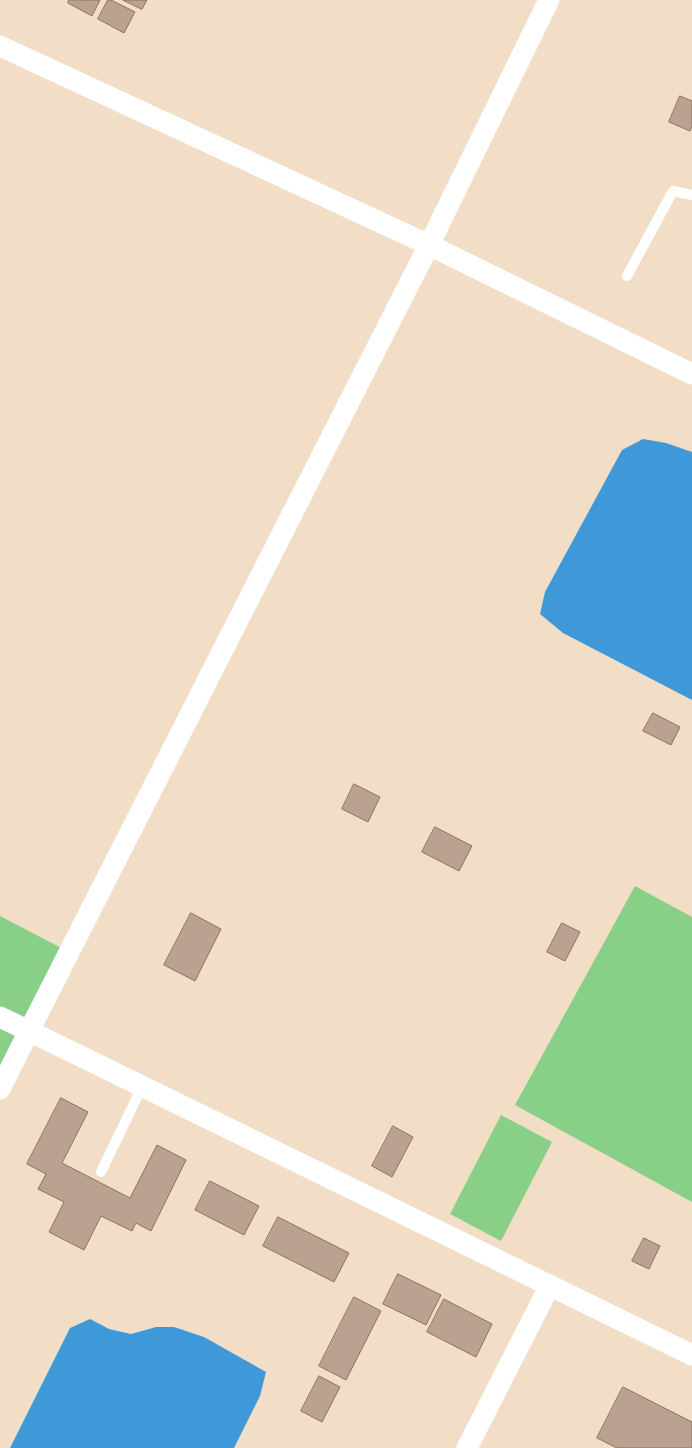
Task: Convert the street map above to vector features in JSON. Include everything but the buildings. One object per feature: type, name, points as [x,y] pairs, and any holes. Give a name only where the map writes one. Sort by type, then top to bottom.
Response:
[{"type":"street","points":[[0,1089],[429,245],[549,0]]},
{"type":"street","points":[[0,46],[429,245],[692,374]]},
{"type":"street","points":[[0,1017],[692,1355]]},
{"type":"street","points":[[467,1448],[550,1285]]},
{"type":"lane","points":[[627,276],[673,191],[692,195]]},
{"type":"lane","points":[[101,1172],[142,1087]]},
{"type":"green space","points":[[635,886],[692,917],[692,1202],[515,1105]]},
{"type":"green space","points":[[0,916],[69,952],[0,1091]]},
{"type":"green space","points":[[501,1115],[552,1142],[501,1241],[450,1214]]},
{"type":"water","points":[[643,439],[666,443],[692,452],[692,700],[563,633],[540,614],[545,592],[622,450]]},
{"type":"water","points":[[90,1319],[109,1329],[131,1334],[156,1327],[174,1327],[204,1337],[266,1372],[260,1396],[234,1448],[10,1448],[70,1328]]}]
